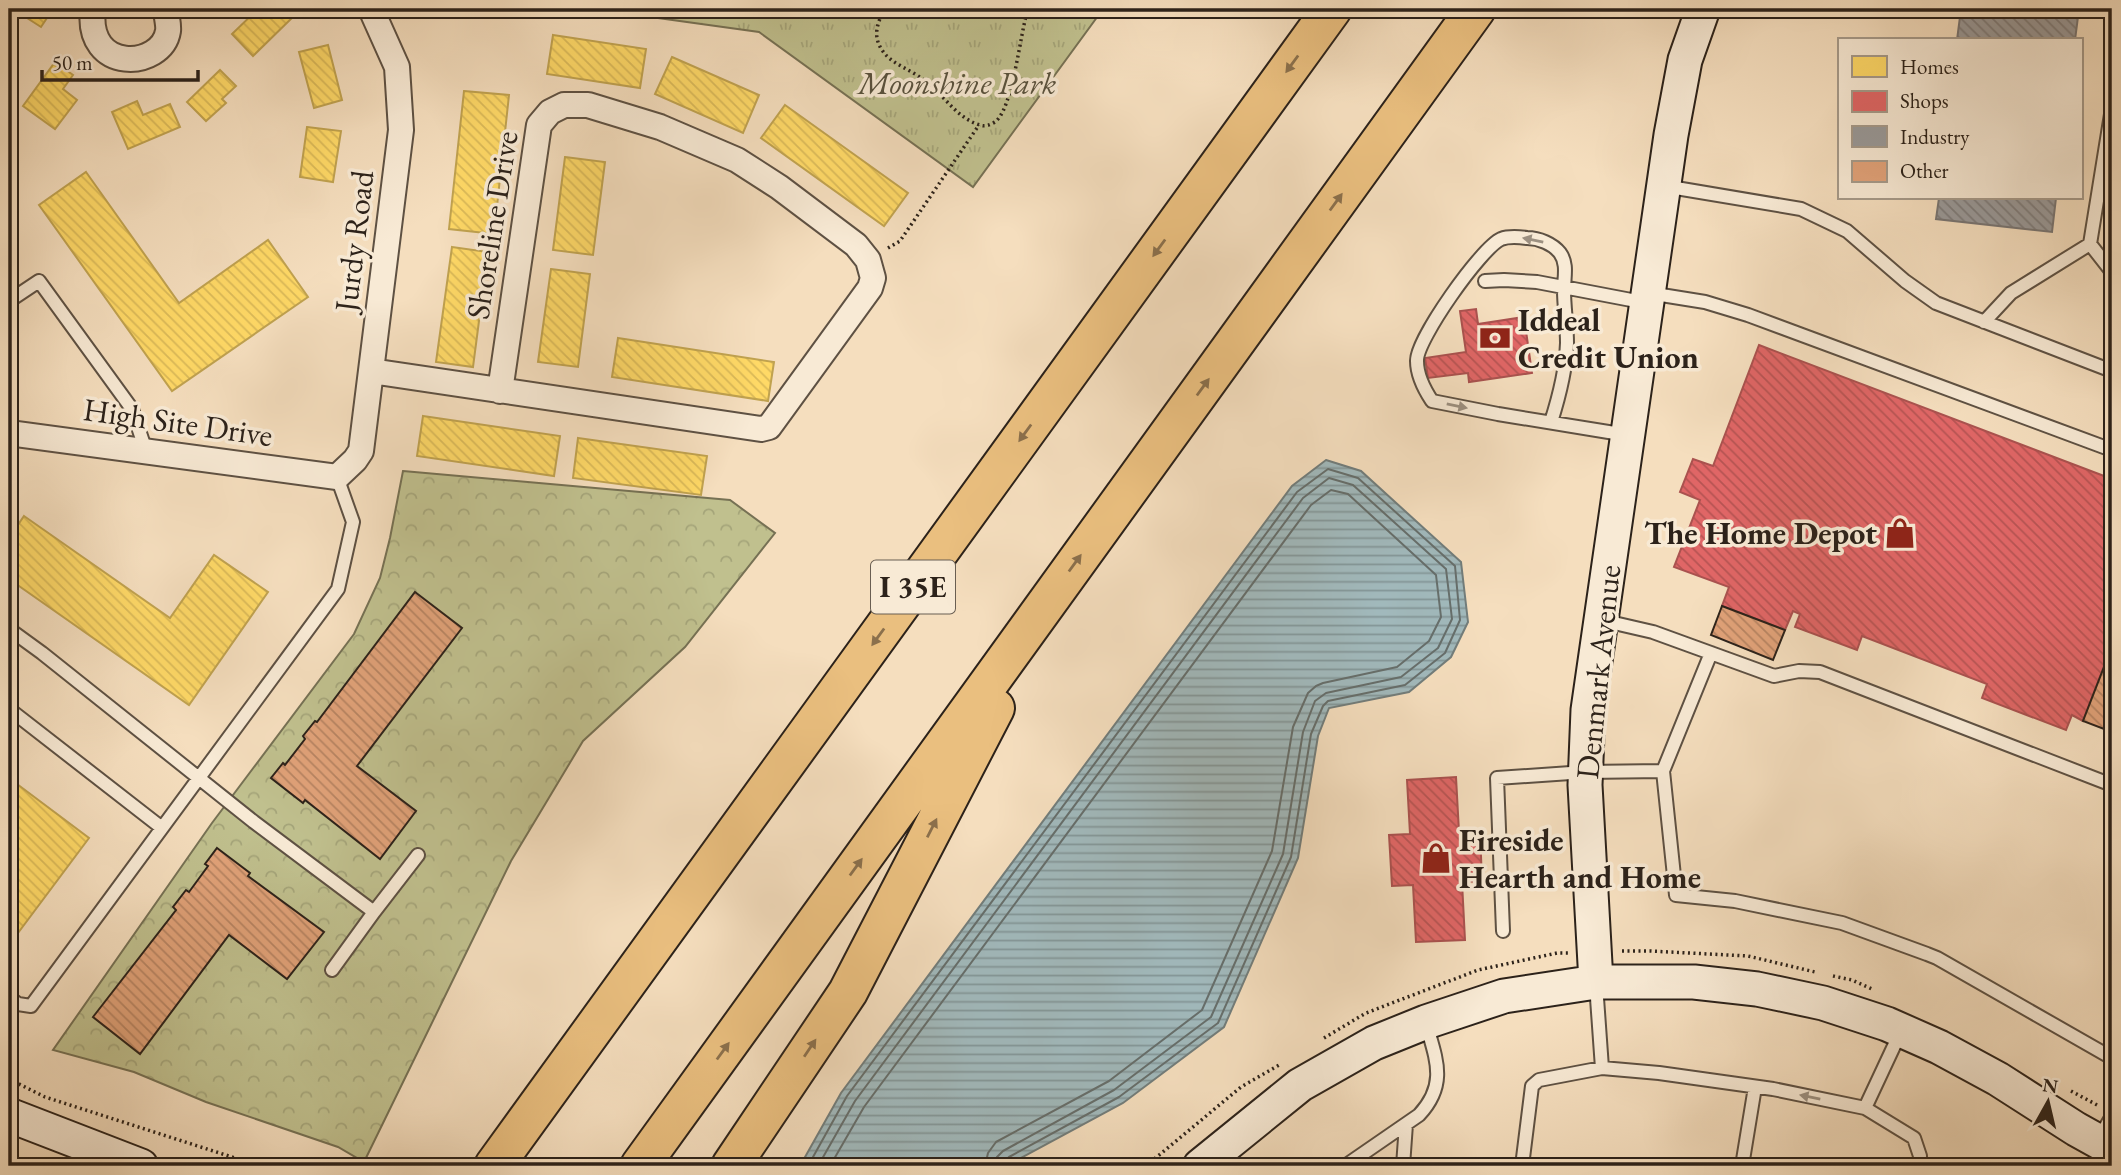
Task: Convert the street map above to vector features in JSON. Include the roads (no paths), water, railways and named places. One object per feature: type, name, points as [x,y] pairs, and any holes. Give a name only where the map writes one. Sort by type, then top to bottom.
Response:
[{"type":"highway","name":"I 35E","points":[[494,1166],[1332,9]]},
{"type":"highway","points":[[640,1166],[1476,9]]},
{"type":"highway","points":[[731,1166],[848,992],[1054,594]]},
{"type":"highway","points":[[648,1166],[695,1089]]},
{"type":"street","points":[[93,9],[94,34],[102,48],[124,59],[141,58],[160,47],[168,32],[166,9]]},
{"type":"street","name":"Jurdy Road","points":[[337,477],[361,451],[401,130],[397,67],[371,9]]},
{"type":"street","name":"Denmark Avenue","points":[[1595,967],[1585,772],[1588,710],[1664,186],[1685,60],[1703,9]]},
{"type":"street","name":"Shoreline Drive","points":[[564,105],[588,105],[660,127],[737,160],[779,187],[856,245],[868,260],[873,278],[870,288],[769,427],[761,429],[500,391],[539,125],[550,112],[564,105]]},
{"type":"street","points":[[371,371],[500,391]]},
{"type":"street","name":"High Site Drive","points":[[9,433],[337,477]]},
{"type":"street","points":[[1200,1166],[1300,1085],[1374,1043],[1426,1022],[1595,967],[1757,989],[1823,1003],[1939,1047],[2107,1136]]},
{"type":"street","points":[[9,1115],[141,1166]]},
{"type":"lane","points":[[2112,108],[2090,244],[2112,272]]},
{"type":"lane","points":[[1664,186],[1801,209],[1847,231],[1905,281],[1936,303],[2112,370]]},
{"type":"lane","points":[[1551,422],[1559,397],[1567,345],[1564,289],[1566,268],[1561,254],[1550,244],[1533,238],[1500,239],[1483,252],[1422,342],[1417,360],[1423,387],[1432,401],[1498,414],[1628,435]]},
{"type":"lane","points":[[1984,321],[2011,293],[2090,244]]},
{"type":"lane","points":[[9,301],[39,281],[132,409],[146,451]]},
{"type":"lane","points":[[1485,281],[1537,282],[1564,289],[1705,302],[1748,315],[2112,450]]},
{"type":"lane","points":[[9,998],[18,1004],[31,1006],[338,589],[353,522],[337,477]]},
{"type":"lane","points":[[1600,620],[1653,632],[1774,676],[1799,671],[1820,672],[2112,785]]},
{"type":"lane","points":[[9,629],[374,912]]},
{"type":"lane","points":[[1711,653],[1663,771],[1676,895],[1735,901],[1842,923],[1927,954],[2112,1058]]},
{"type":"lane","points":[[9,709],[162,828]]},
{"type":"lane","points":[[1503,931],[1497,778],[1585,772],[1663,771]]},
{"type":"lane","points":[[332,970],[418,855]]},
{"type":"lane","points":[[1595,967],[1602,1068]]},
{"type":"lane","points":[[1345,1166],[1419,1115],[1428,1105],[1438,1077],[1426,1022]]},
{"type":"lane","points":[[1864,1108],[1902,1031]]},
{"type":"lane","points":[[1521,1166],[1532,1086],[1539,1080],[1602,1068],[1755,1087],[1864,1108],[1914,1138],[1920,1157],[1919,1166]]},
{"type":"lane","points":[[1742,1166],[1755,1087]]},
{"type":"lane","points":[[1403,1166],[1406,1124]]},
{"type":"water","points":[[1326,460],[1361,471],[1461,562],[1468,622],[1451,657],[1409,692],[1329,708],[1318,736],[1298,858],[1224,1027],[1123,1103],[1006,1166],[800,1166],[841,1093],[1292,486]]},
{"type":"place","name":"Iddeal Credit Union","points":[[1495,338]]},
{"type":"place","name":"The Home Depot","points":[[1900,533]]},
{"type":"place","name":"Fireside Hearth and Home","points":[[1436,858]]},
{"type":"park label","name":"Moonshine Park","points":[[957,83]]}]
